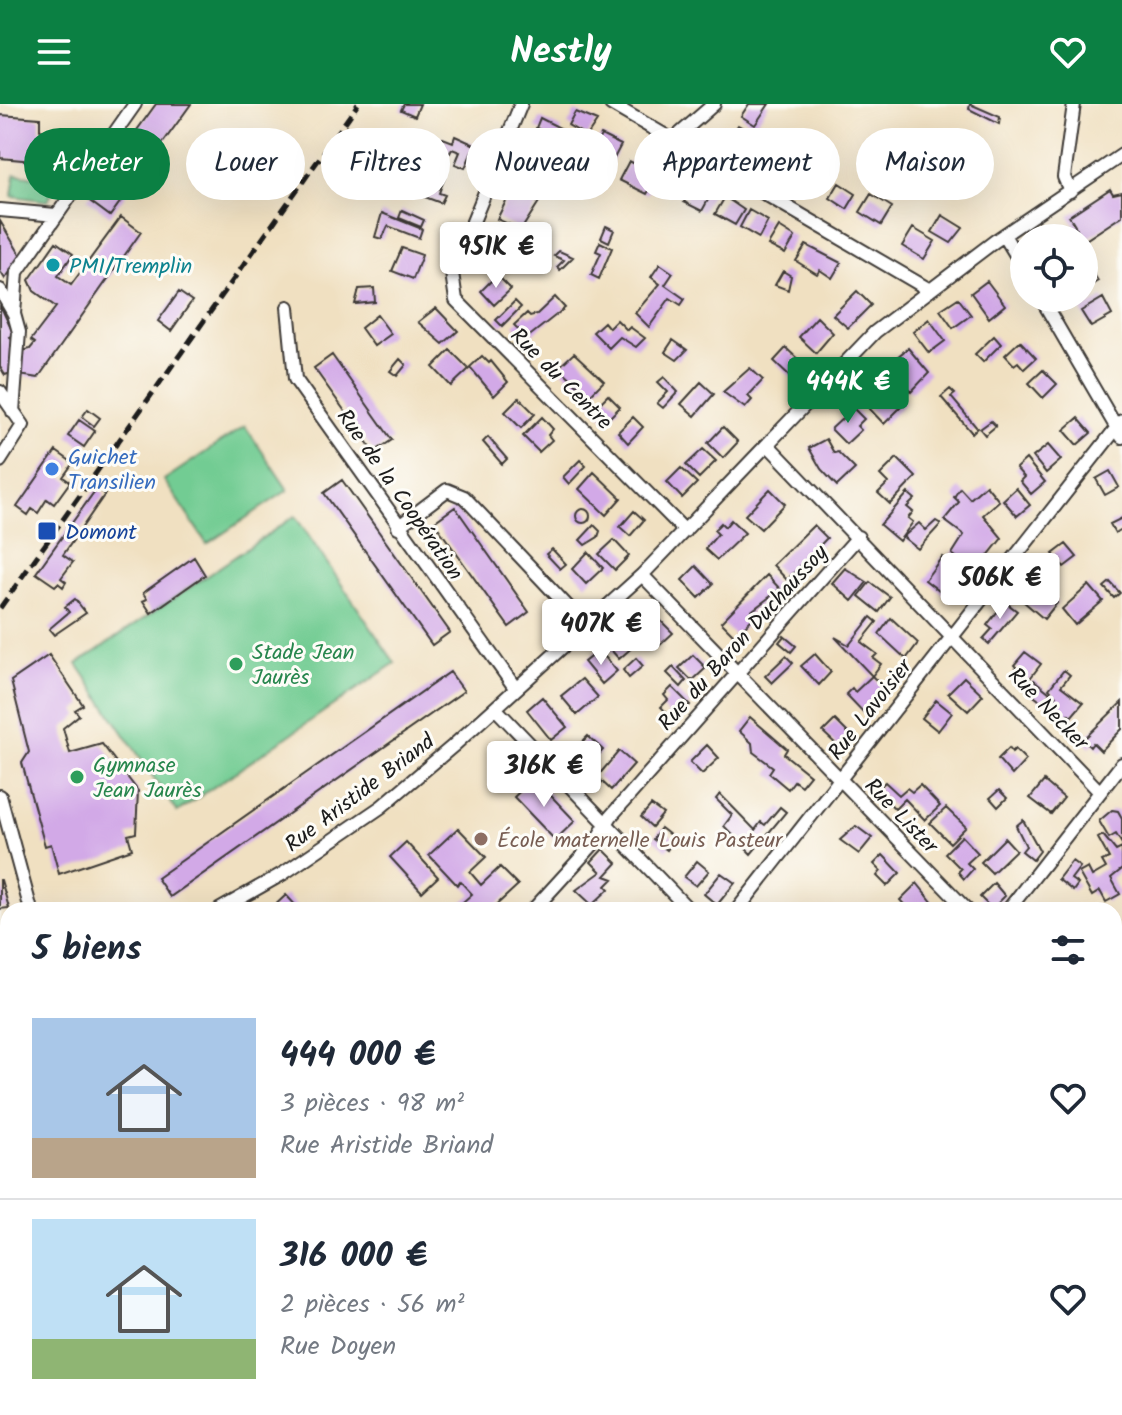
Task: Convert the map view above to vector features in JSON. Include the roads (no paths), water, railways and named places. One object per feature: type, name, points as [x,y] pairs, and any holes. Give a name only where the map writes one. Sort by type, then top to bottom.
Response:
[{"type":"street","points":[[14,314],[17,272],[135,104]]},
{"type":"street","name":"Rue du Centre","points":[[521,104],[452,273],[456,300],[685,531]]},
{"type":"street","points":[[611,104],[654,128]]},
{"type":"street","points":[[687,128],[714,104]]},
{"type":"street","points":[[1070,191],[1064,177],[1074,104]]},
{"type":"street","name":"Rue Aristide Briand","points":[[233,902],[284,873],[381,807],[495,708],[642,575],[875,332],[928,289],[1122,155]]},
{"type":"street","points":[[777,200],[928,289]]},
{"type":"street","points":[[0,210],[56,215]]},
{"type":"street","points":[[1004,235],[1010,245]]},
{"type":"street","points":[[0,290],[14,314],[19,332],[13,412]]},
{"type":"street","name":"Rue de la Coopération","points":[[288,307],[295,379],[516,689]]},
{"type":"street","points":[[1050,312],[1120,428]]},
{"type":"street","points":[[0,392],[23,425],[0,461]]},
{"type":"street","name":"Rue Lavoisier","points":[[743,902],[1120,428]]},
{"type":"street","name":"Rue Necker","points":[[768,445],[1100,792]]},
{"type":"street","points":[[398,527],[447,490],[464,497],[586,626]]},
{"type":"street","name":"Rue du Baron Duchaussoy","points":[[540,902],[596,841],[605,824],[858,537]]},
{"type":"street","name":"Rue Lister","points":[[642,575],[959,902]]},
{"type":"street","points":[[495,708],[681,902]]},
{"type":"street","points":[[1014,902],[1122,764]]},
{"type":"street","points":[[0,796],[29,902]]},
{"type":"railway","points":[[0,608],[358,104]]},
{"type":"place","name":"PMI/Tremplin","points":[[53,265]]},
{"type":"place","name":"Guichet Transilien","points":[[52,469]]},
{"type":"place","name":"Domont","points":[[47,531]]},
{"type":"place","name":"Stade Jean Jaurès","points":[[236,664]]},
{"type":"place","name":"Gymnase Jean Jaurès","points":[[77,777]]},
{"type":"place","name":"École maternelle Louis Pasteur","points":[[481,839]]}]
